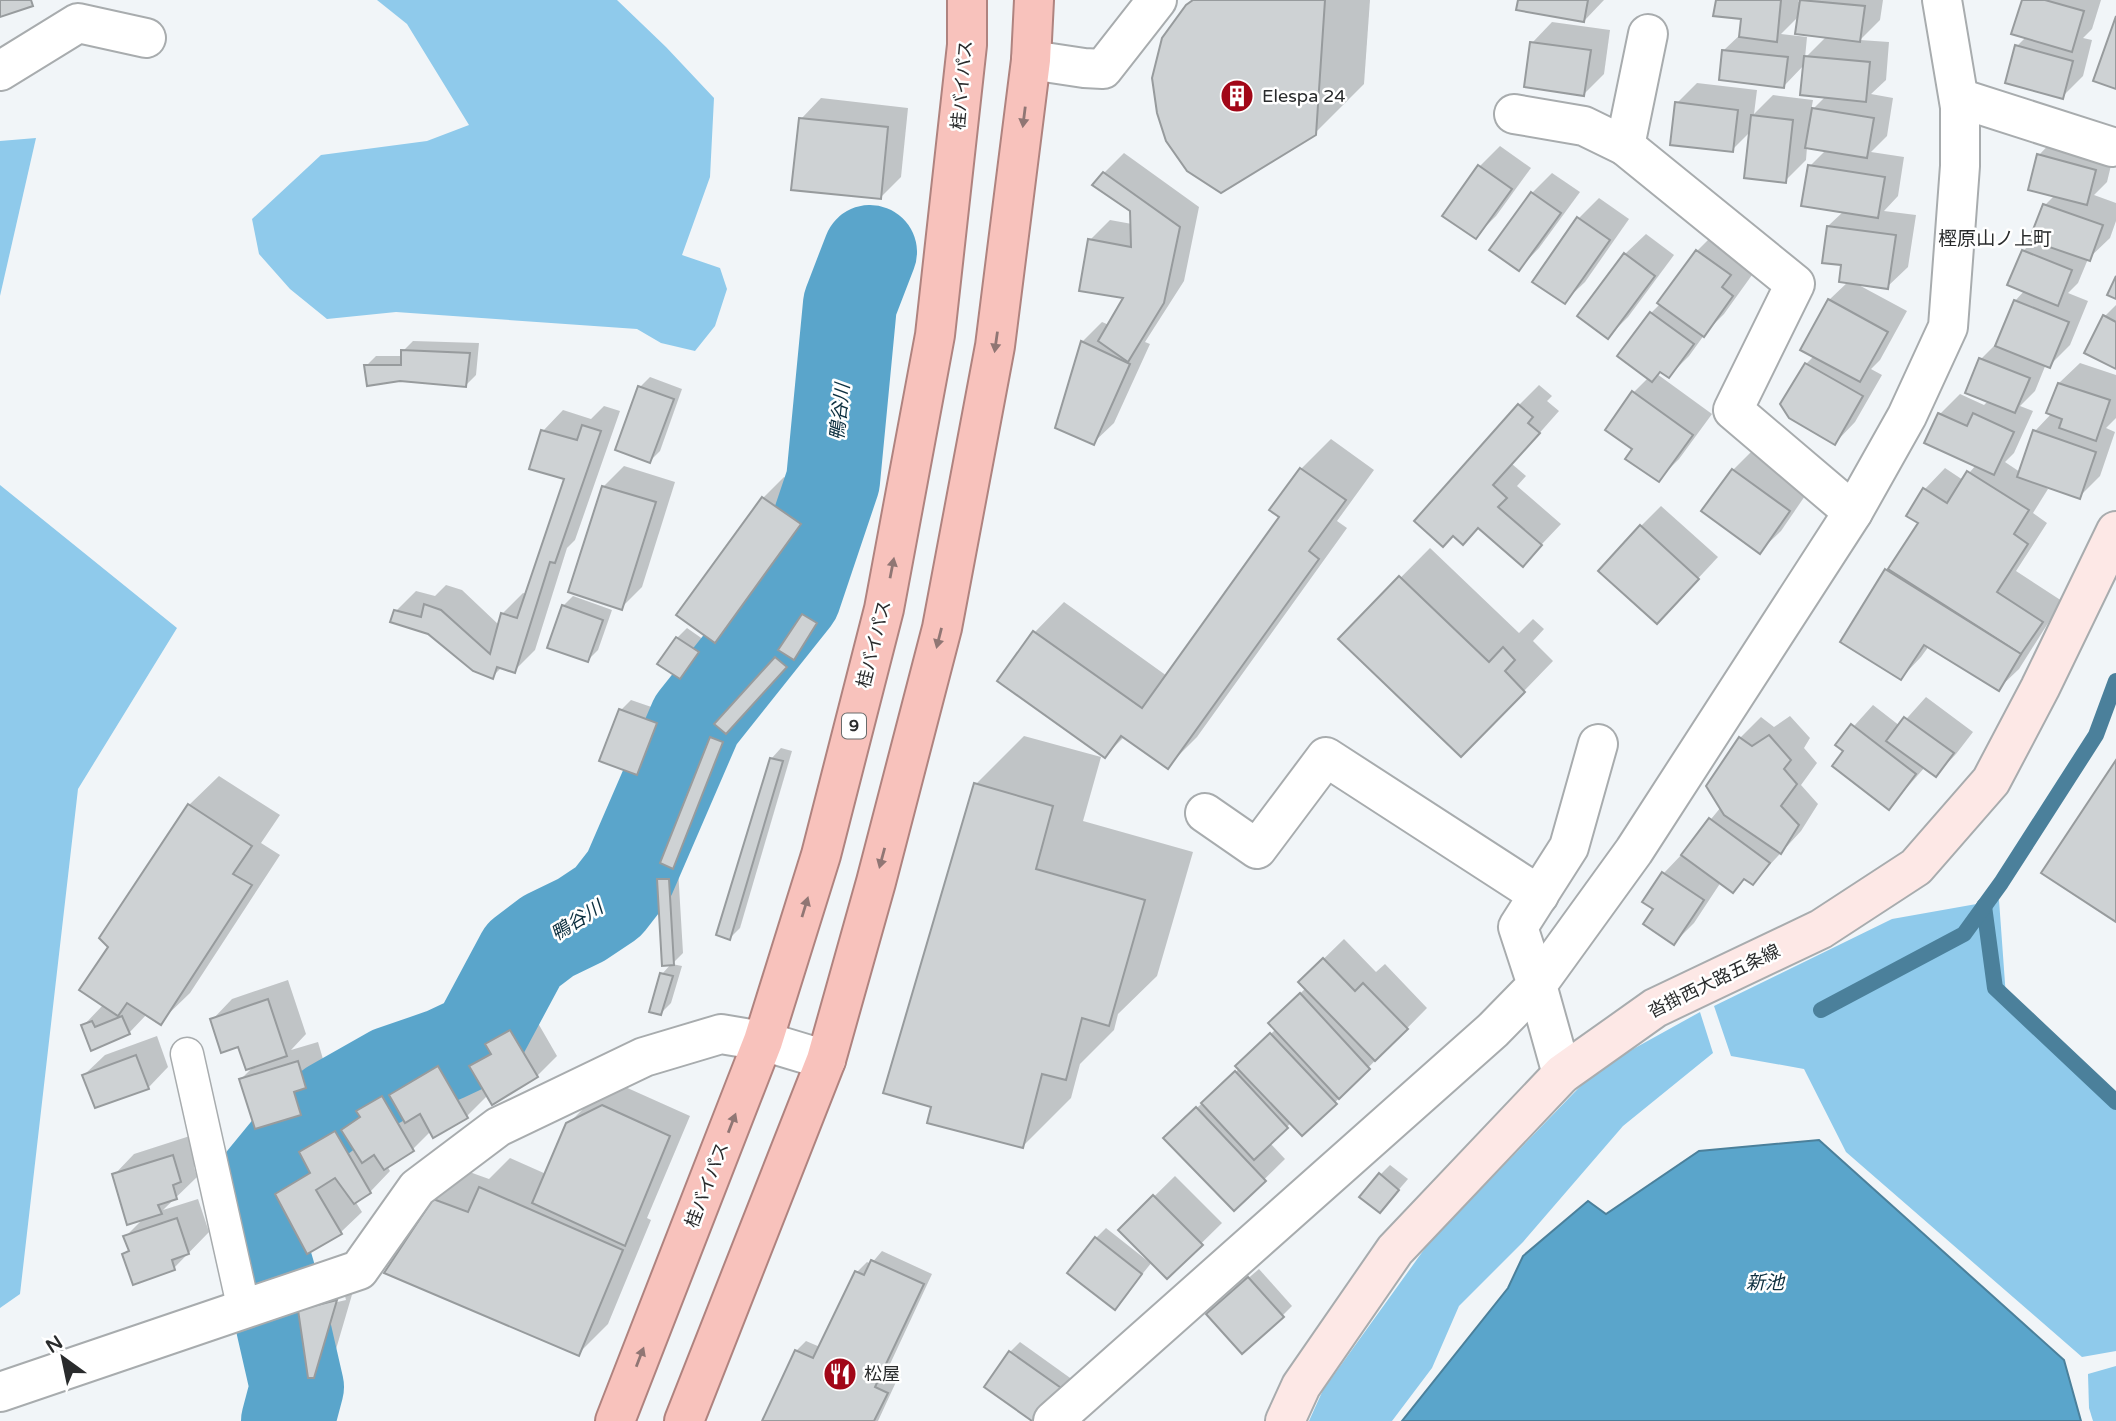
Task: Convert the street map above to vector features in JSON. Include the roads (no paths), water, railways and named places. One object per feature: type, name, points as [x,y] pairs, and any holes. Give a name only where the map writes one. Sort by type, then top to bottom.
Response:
[{"type":"highway","name":"桂バイパス","points":[[615,1421],[763,1041],[821,855],[884,609],[935,335],[967,45],[967,0]]},
{"type":"highway","points":[[684,1421],[826,1060],[876,882],[942,628],[996,346],[1031,60],[1034,0]]},
{"type":"main road","name":"沓掛西大路五条線","points":[[1284,1421],[1301,1386],[1395,1250],[1562,1074],[1655,1008],[1821,929],[1916,867],[1991,781],[2040,688],[2116,531]]},
{"type":"street","points":[[1031,60],[1103,69],[1157,0]]},
{"type":"street","points":[[1053,1421],[1493,1030],[1537,985],[1634,851],[1853,512],[1907,416],[1948,327],[1961,166],[1959,98],[1942,0]]},
{"type":"street","points":[[0,71],[78,23],[146,38]]},
{"type":"street","points":[[1625,146],[1648,34]]},
{"type":"street","points":[[1959,98],[2112,147]]},
{"type":"street","points":[[1514,114],[1584,126],[1625,146],[1795,284],[1733,410],[1853,512]]},
{"type":"street","points":[[1562,1074],[1518,927],[1569,847],[1598,744]]},
{"type":"street","points":[[1205,813],[1256,849],[1326,757],[1539,895]]},
{"type":"street","points":[[0,1392],[359,1270],[417,1188],[498,1126],[644,1056],[721,1034],[763,1041],[826,1060]]},
{"type":"lane","points":[[187,1054],[263,1304]]},
{"type":"water","name":"新池","points":[[1819,1140],[2064,1360],[2081,1421],[1402,1421],[1508,1288],[1523,1256],[1588,1201],[1606,1214],[1699,1151]]},
{"type":"waterway","name":"鴨谷川","points":[[288,1421],[297,1387],[262,1252],[257,1216],[264,1180],[310,1124],[332,1107],[392,1073],[444,1055],[478,1039],[523,955],[548,936],[581,920],[608,902],[629,875],[696,720],[794,597],[833,481],[850,304],[870,252]]},
{"type":"waterway","points":[[1821,1010],[1964,934],[2001,883],[2096,735],[2116,681]]},
{"type":"waterway","points":[[1984,906],[1995,988],[2116,1102]]},
{"type":"place","name":"Elespa 24","points":[[1237,96]]},
{"type":"place","name":"松屋","points":[[840,1374]]},
{"type":"district","name":"樫原山ノ上町","points":[[1995,239]]}]
